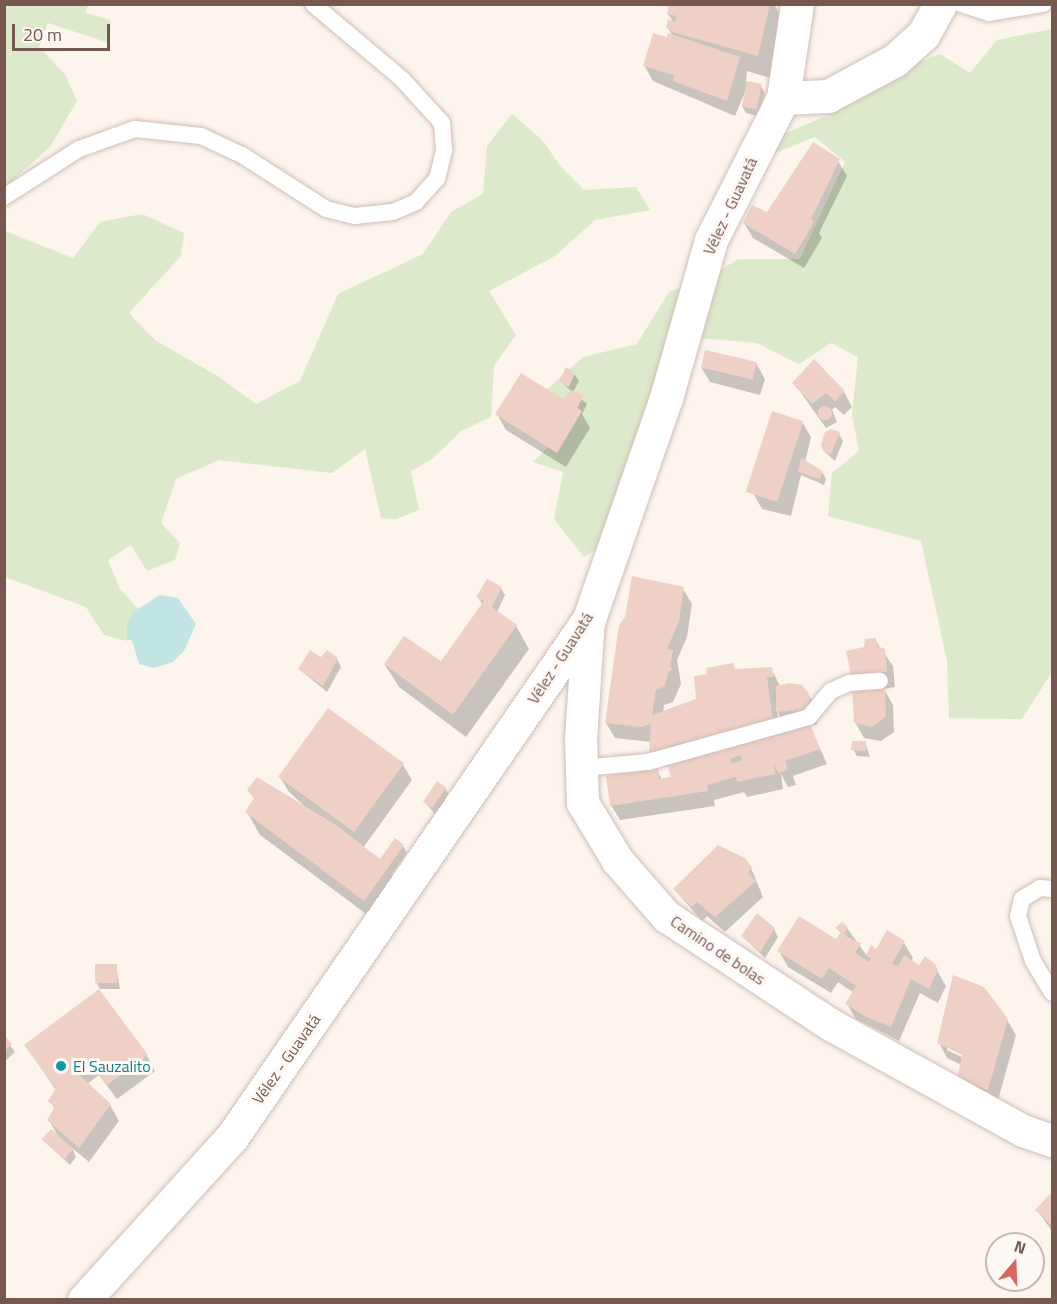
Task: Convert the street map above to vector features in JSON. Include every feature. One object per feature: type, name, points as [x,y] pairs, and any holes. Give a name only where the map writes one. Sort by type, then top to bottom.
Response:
[{"type":"street","name":"Vélez - Guavatá","points":[[84,1299],[232,1137],[589,619],[666,398],[711,240],[783,98],[797,4]]},
{"type":"street","points":[[783,98],[828,96],[895,60],[923,35],[940,4]]},
{"type":"street","name":"Camino de bolas","points":[[589,619],[582,768],[583,803],[618,861],[667,917],[831,1025],[1023,1131],[1053,1141]]},
{"type":"lane","points":[[4,197],[79,149],[135,129],[201,136],[252,160],[326,209],[355,216],[393,212],[416,202],[437,179],[444,150],[442,123],[402,79],[313,4]]},
{"type":"lane","points":[[961,4],[989,13],[1043,4]]},
{"type":"lane","points":[[582,768],[648,762],[809,717],[831,691],[849,683],[880,681]]},
{"type":"lane","points":[[1053,890],[1040,888],[1022,899],[1018,916],[1033,961],[1053,993]]},
{"type":"green space","points":[[5,5],[88,5],[85,13],[111,20],[109,43],[48,23],[39,47],[65,74],[77,101],[50,147],[5,187]]},
{"type":"green space","points":[[1052,29],[1052,672],[1022,719],[949,718],[947,661],[921,541],[828,516],[832,473],[859,451],[852,415],[858,357],[831,343],[799,364],[757,343],[698,338],[610,542],[584,557],[554,519],[563,472],[533,462],[553,442],[545,391],[583,357],[637,344],[669,292],[718,272],[738,259],[800,259],[845,162],[815,137],[772,154],[779,136],[826,116],[910,66],[940,54],[970,73],[997,40]]},
{"type":"green space","points":[[512,114],[542,140],[561,167],[584,190],[636,187],[650,210],[595,220],[555,256],[489,291],[516,335],[494,366],[491,417],[461,431],[432,459],[411,471],[419,510],[396,519],[381,518],[365,449],[332,473],[219,460],[176,479],[161,523],[180,543],[175,560],[147,571],[131,545],[108,560],[120,589],[141,612],[127,641],[104,635],[86,607],[5,577],[5,231],[73,258],[100,222],[142,214],[184,233],[181,256],[129,313],[156,341],[216,375],[256,404],[300,381],[338,294],[423,254],[451,212],[483,194],[487,146]]},
{"type":"water","points":[[160,595],[178,598],[196,624],[184,651],[173,662],[154,668],[139,664],[132,641],[127,639],[127,626],[133,612]]},
{"type":"building","points":[[669,4],[770,4],[758,56],[672,32],[666,27],[668,19],[675,22],[676,16],[667,14]]},
{"type":"building","points":[[653,33],[667,37],[668,33],[740,57],[727,101],[673,81],[674,75],[643,66]]},
{"type":"building","points":[[747,81],[762,84],[757,109],[742,107]]},
{"type":"building","points":[[813,142],[840,159],[811,219],[814,222],[795,254],[743,223],[752,205],[767,212]]},
{"type":"building","points":[[705,350],[757,362],[753,379],[701,368]]},
{"type":"building","points":[[814,359],[845,391],[835,401],[826,393],[812,404],[792,383]]},
{"type":"building","points":[[566,367],[575,373],[569,387],[559,381]]},
{"type":"building","points":[[521,373],[563,399],[572,390],[584,396],[577,408],[582,411],[557,453],[495,414]]},
{"type":"building","points":[[822,406],[828,406],[832,413],[828,420],[822,420],[818,416],[818,410]]},
{"type":"building","points":[[772,411],[803,421],[777,502],[746,492]]},
{"type":"building","points":[[831,429],[840,432],[831,454],[823,451],[821,445],[825,432]]},
{"type":"building","points":[[801,458],[823,471],[820,479],[798,472]]},
{"type":"building","points":[[632,576],[684,587],[679,621],[667,649],[673,650],[670,667],[673,668],[668,672],[665,686],[656,690],[652,715],[696,699],[694,676],[707,674],[706,668],[733,663],[735,669],[772,667],[774,677],[767,677],[773,722],[670,746],[671,750],[649,752],[651,724],[641,727],[605,723],[619,625],[625,617]]},
{"type":"building","points":[[487,579],[502,587],[492,607],[517,625],[453,715],[384,664],[404,636],[441,661],[484,601],[476,597]]},
{"type":"building","points":[[876,638],[877,646],[885,649],[887,672],[852,679],[846,651],[864,647],[865,639]]},
{"type":"building","points":[[310,650],[321,657],[327,650],[338,658],[323,686],[298,669]]},
{"type":"building","points":[[789,683],[802,685],[809,694],[809,709],[776,712],[776,686]]},
{"type":"building","points":[[852,686],[885,688],[886,716],[872,727],[854,723]]},
{"type":"building","points":[[328,708],[404,763],[354,832],[278,777]]},
{"type":"building","points":[[809,721],[820,749],[785,761],[788,770],[778,773],[774,764],[775,774],[737,782],[736,777],[707,785],[708,791],[610,806],[606,776],[658,768],[659,779],[671,777],[667,763]],"holes":[[[740,755],[742,760],[732,764],[730,759]]]},
{"type":"building","points":[[852,741],[866,741],[866,751],[851,750]]},
{"type":"building","points":[[257,777],[336,825],[380,859],[395,838],[404,845],[364,901],[245,812],[254,798],[247,790]]},
{"type":"building","points":[[437,781],[446,787],[432,808],[423,802]]},
{"type":"building","points":[[718,845],[745,858],[752,867],[748,873],[756,881],[715,917],[697,902],[692,907],[673,889]]},
{"type":"building","points":[[757,913],[775,928],[760,952],[741,936]]},
{"type":"building","points":[[799,916],[836,939],[841,932],[835,928],[842,922],[848,927],[844,933],[847,937],[861,943],[855,953],[869,962],[871,959],[866,955],[871,945],[876,949],[887,930],[905,941],[892,964],[898,966],[904,955],[919,965],[925,956],[935,964],[938,970],[929,989],[911,979],[891,1027],[845,1004],[856,986],[829,968],[822,979],[777,951]]},
{"type":"building","points":[[95,964],[117,964],[117,983],[95,983]]},
{"type":"building","points":[[953,975],[984,987],[1008,1019],[988,1090],[957,1079],[962,1055],[937,1043]]},
{"type":"building","name":"El Sauzalito","points":[[99,989],[148,1055],[107,1085],[90,1061],[76,1072],[111,1104],[79,1148],[47,1120],[55,1107],[48,1101],[56,1088],[24,1045]]},
{"type":"building","points":[[4,1035],[12,1044],[4,1052]]},
{"type":"building","points":[[51,1129],[73,1149],[64,1159],[42,1139]]},
{"type":"building","points":[[1052,1192],[1052,1226],[1035,1210]]},
{"type":"place","name":"El Sauzalito","points":[[61,1066]]}]
